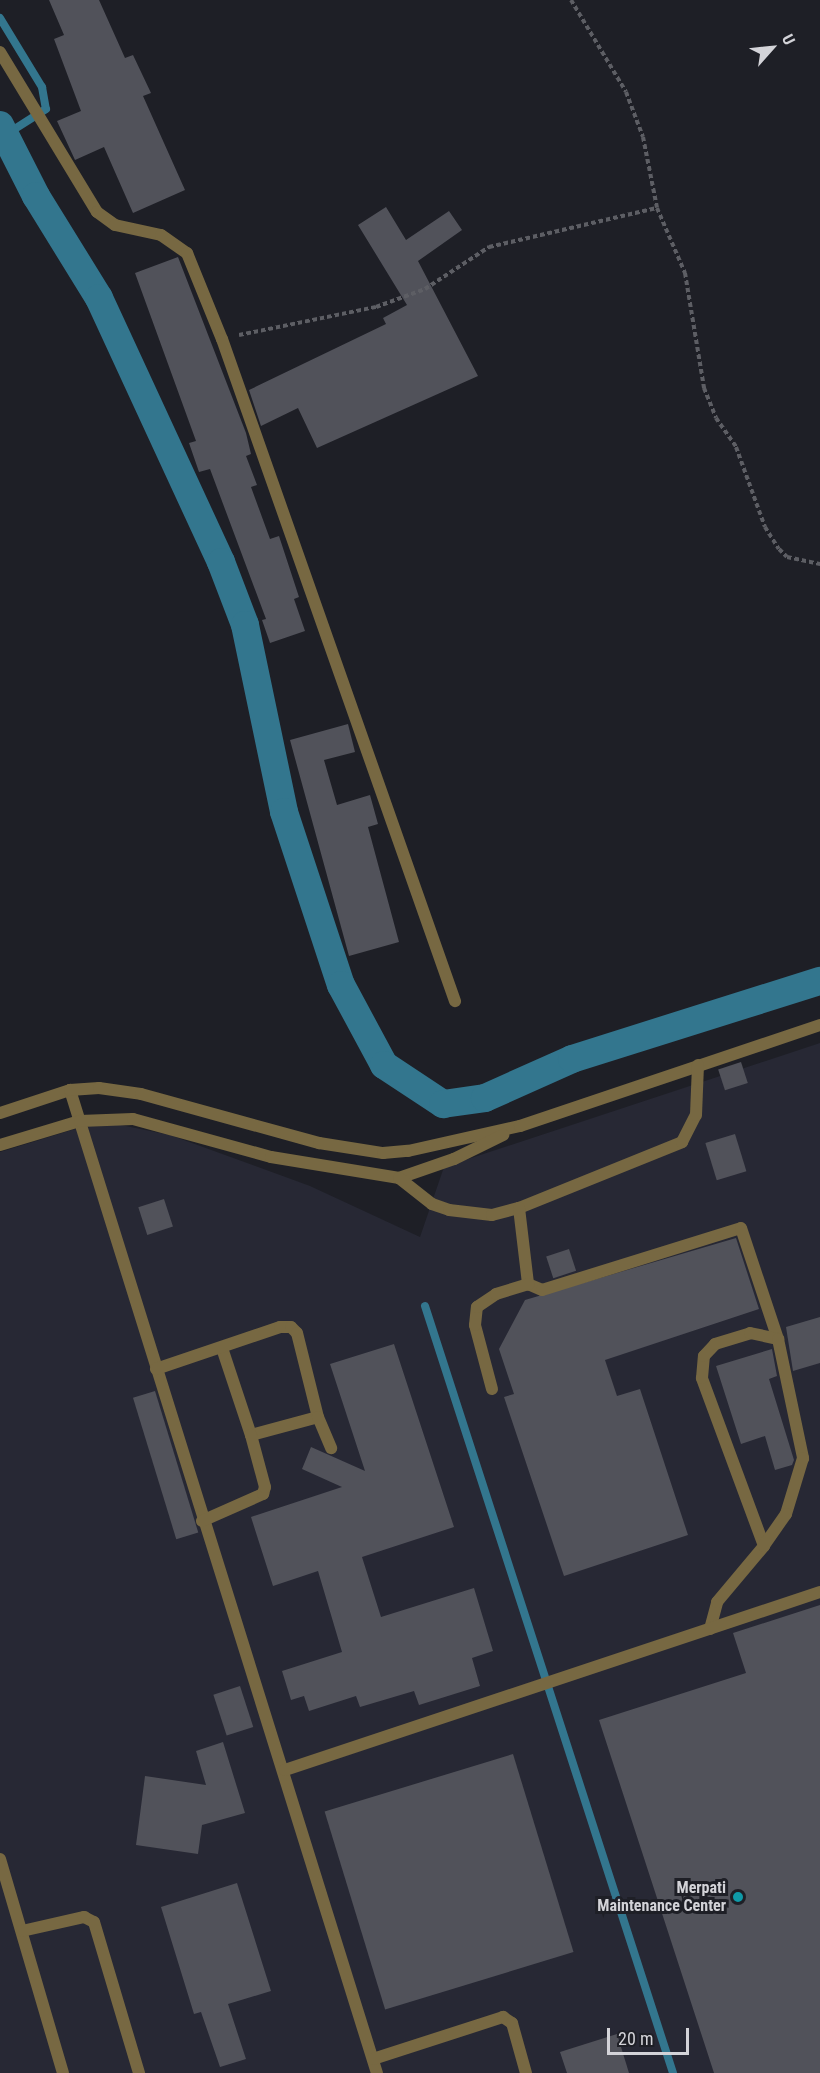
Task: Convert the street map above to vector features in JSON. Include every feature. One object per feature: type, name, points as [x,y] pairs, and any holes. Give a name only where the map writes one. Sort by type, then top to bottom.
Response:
[{"type":"street","points":[[0,52],[39,119],[105,219],[161,235],[187,253],[222,339],[455,1001]]},
{"type":"street","points":[[399,1179],[454,1159],[520,1126],[820,1025]]},
{"type":"street","points":[[0,1145],[80,1121],[133,1119],[271,1157],[399,1179],[432,1204],[449,1210],[492,1215],[519,1208],[682,1142],[696,1115],[698,1065]]},
{"type":"street","points":[[0,1113],[70,1090],[141,1094],[319,1143],[383,1153],[520,1126]]},
{"type":"street","points":[[70,1090],[202,1521],[285,1770],[377,2073]]},
{"type":"street","points":[[519,1208],[528,1284]]},
{"type":"street","points":[[492,1389],[475,1325],[477,1307],[496,1294],[528,1284],[542,1290],[741,1228],[777,1339],[803,1458],[786,1514],[764,1546],[717,1602],[710,1629]]},
{"type":"street","points":[[156,1369],[280,1327],[291,1327],[297,1333],[318,1417],[331,1448]]},
{"type":"street","points":[[764,1546],[702,1378],[704,1356],[715,1344],[750,1333],[777,1339]]},
{"type":"street","points":[[202,1521],[263,1494],[266,1487],[222,1348]]},
{"type":"street","points":[[251,1435],[318,1417]]},
{"type":"street","points":[[285,1770],[820,1592]]},
{"type":"street","points":[[0,1859],[63,2073]]},
{"type":"street","points":[[22,1931],[84,1917],[94,1922],[139,2073]]},
{"type":"street","points":[[373,2059],[503,2017],[512,2023],[526,2073]]},
{"type":"path","points":[[571,0],[626,92],[643,137],[657,208],[685,273],[704,388],[736,447],[765,527],[787,557],[820,564]]},
{"type":"path","points":[[222,339],[376,307],[425,289],[489,247],[657,208]]},
{"type":"shaded area","points":[[820,1043],[820,2073],[0,2073],[0,1152],[101,1121],[170,1135],[310,1186],[420,1237],[444,1167]]},
{"type":"building","points":[[49,0],[99,0],[125,58],[133,55],[151,93],[143,96],[185,190],[133,213],[104,147],[75,160],[57,121],[81,111],[54,39],[64,35]]},
{"type":"building","points":[[386,207],[406,240],[449,211],[462,230],[418,261],[478,376],[317,448],[298,408],[261,426],[249,390],[386,324],[383,318],[407,305],[358,225]]},
{"type":"building","points":[[178,257],[246,433],[251,454],[246,456],[257,485],[251,487],[270,539],[279,536],[299,597],[294,599],[305,631],[270,643],[262,620],[266,619],[210,469],[199,472],[189,443],[196,441],[135,273]]},
{"type":"building","points":[[348,724],[355,752],[324,760],[337,805],[370,795],[378,824],[368,827],[399,942],[349,956],[290,740]]},
{"type":"building","points":[[741,1062],[748,1083],[725,1090],[718,1069]]},
{"type":"building","points":[[735,1134],[746,1171],[717,1180],[705,1143]]},
{"type":"building","points":[[164,1199],[173,1227],[147,1235],[138,1207]]},
{"type":"building","points":[[736,1238],[759,1309],[605,1360],[617,1396],[640,1389],[688,1535],[564,1576],[504,1397],[514,1394],[499,1349],[525,1300]]},
{"type":"building","points":[[569,1249],[576,1271],[553,1278],[546,1256]]},
{"type":"building","points":[[820,1317],[820,1363],[793,1371],[786,1327]]},
{"type":"building","points":[[394,1344],[454,1527],[362,1557],[381,1617],[474,1588],[493,1651],[472,1658],[480,1686],[419,1705],[414,1691],[360,1707],[356,1696],[309,1711],[304,1696],[291,1700],[282,1671],[342,1652],[318,1571],[273,1586],[251,1517],[342,1487],[302,1469],[311,1447],[365,1471],[330,1364]]},
{"type":"building","points":[[772,1349],[777,1376],[769,1379],[794,1460],[792,1465],[775,1470],[765,1436],[741,1444],[716,1366]]},
{"type":"building","points":[[155,1391],[198,1533],[176,1539],[133,1398]]},
{"type":"building","name":"Merpati Maintenance Center","points":[[820,1605],[820,2073],[714,2073],[599,1720],[746,1673],[733,1633]]},
{"type":"building","points":[[240,1686],[253,1727],[227,1736],[213,1695]]},
{"type":"building","points":[[223,1742],[245,1813],[202,1825],[198,1854],[136,1845],[145,1776],[206,1785],[196,1751]]},
{"type":"building","points":[[513,1754],[574,1952],[385,2010],[325,1812]]},
{"type":"building","points":[[237,1883],[271,1991],[228,2004],[246,2059],[220,2067],[201,2012],[194,2014],[161,1907]]},
{"type":"building","points":[[617,2034],[629,2073],[567,2073],[560,2052]]},
{"type":"waterway","points":[[0,18],[42,87],[46,109],[5,135]]},
{"type":"waterway","points":[[0,125],[36,196],[99,298],[221,562],[245,625],[284,812],[341,985],[384,1065],[443,1104],[485,1098],[572,1059],[820,981]]},
{"type":"waterway","points":[[425,1306],[673,2073]]},
{"type":"place","name":"Merpati Maintenance Center","points":[[738,1897]]}]
